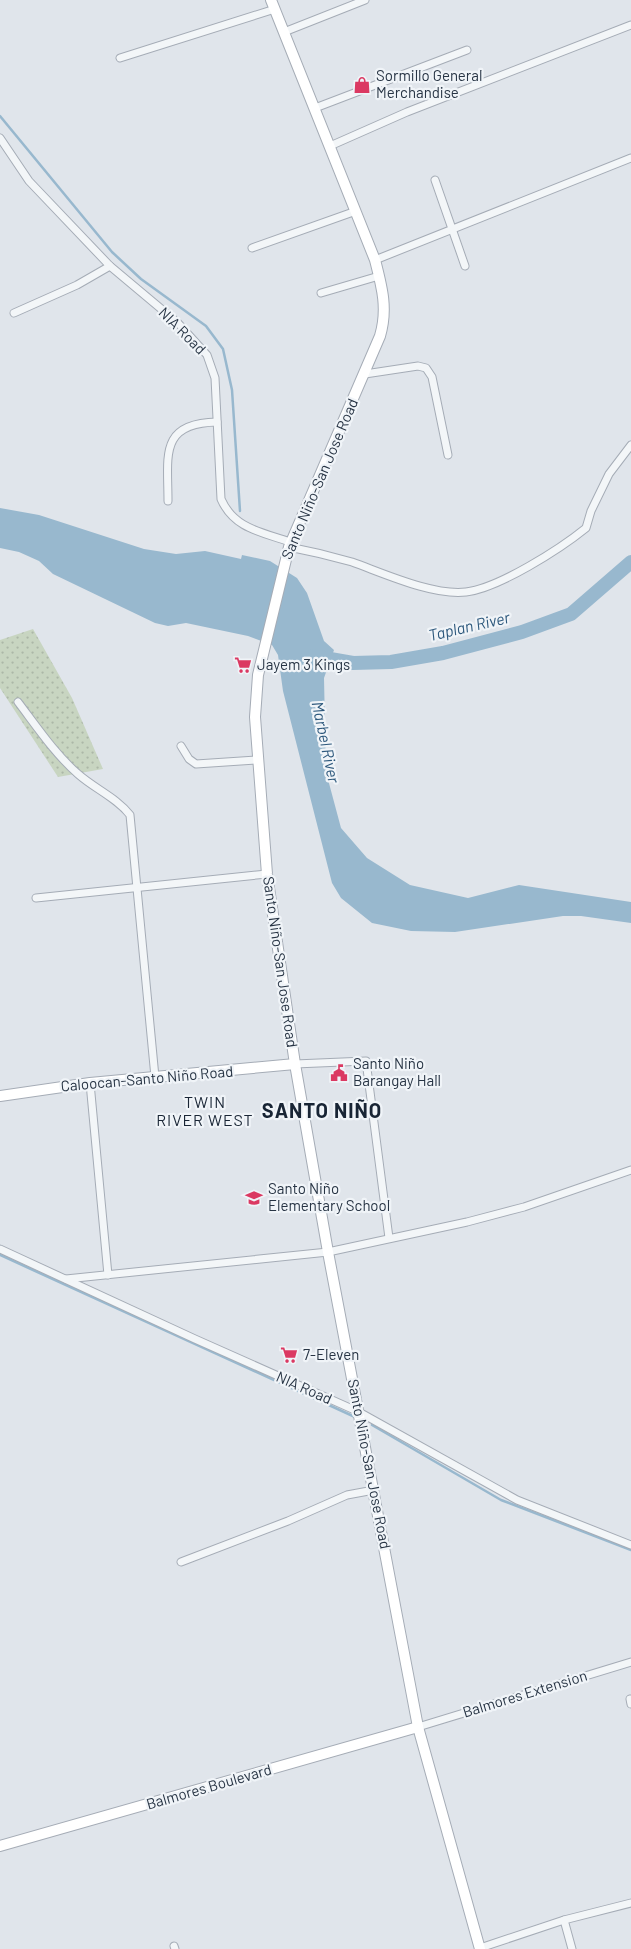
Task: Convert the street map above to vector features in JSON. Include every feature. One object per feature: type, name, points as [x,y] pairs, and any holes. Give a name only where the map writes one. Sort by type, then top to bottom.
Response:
[{"type":"main road","name":"Santo Niño-San Jose Road","points":[[273,4],[375,260],[385,303],[384,322],[365,374],[289,545],[262,654],[255,702],[266,874],[295,1064],[328,1252],[418,1727],[480,1948]]},
{"type":"main road","name":"Caloocan-Santo Niño Road","points":[[0,1096],[90,1084],[295,1064]]},
{"type":"main road","name":"Balmores Boulevard","points":[[0,1846],[418,1727]]},
{"type":"street","points":[[284,32],[365,0]]},
{"type":"street","points":[[120,58],[273,4]]},
{"type":"street","points":[[330,146],[407,112],[631,25]]},
{"type":"street","points":[[315,108],[467,50]]},
{"type":"street","name":"NIA Road","points":[[0,138],[29,180],[110,266],[178,323],[207,355],[215,378],[218,488],[225,509],[230,517],[246,526],[289,545],[324,554],[404,581],[434,589],[464,592],[486,587],[555,549],[586,528],[591,511],[609,474],[631,445]]},
{"type":"street","points":[[375,260],[631,158]]},
{"type":"street","points":[[435,180],[454,229],[465,266]]},
{"type":"street","points":[[252,248],[356,211]]},
{"type":"street","points":[[14,313],[64,292],[110,266]]},
{"type":"street","points":[[321,293],[379,276]]},
{"type":"street","points":[[365,374],[418,366],[426,368],[432,377],[448,455]]},
{"type":"street","points":[[168,501],[168,452],[173,439],[181,430],[192,424],[217,422]]},
{"type":"street","points":[[18,702],[59,755],[77,773],[123,806],[130,815],[155,1078]]},
{"type":"street","points":[[181,746],[189,759],[196,764],[258,760]]},
{"type":"street","points":[[36,898],[266,874]]},
{"type":"street","points":[[295,1064],[366,1061],[389,1238]]},
{"type":"street","points":[[90,1084],[108,1276]]},
{"type":"street","points":[[66,1279],[328,1252],[467,1222],[524,1207],[631,1170]]},
{"type":"street","name":"NIA Road","points":[[0,1249],[359,1412],[517,1500],[631,1545]]},
{"type":"street","points":[[180,1562],[288,1521],[347,1494],[374,1490]]},
{"type":"street","name":"Balmores Extension","points":[[418,1727],[631,1662]]},
{"type":"street","points":[[480,1948],[564,1920],[631,1903]]},
{"type":"street","points":[[564,1920],[572,1949]]},
{"type":"green space","points":[[33,629],[72,698],[103,769],[58,777],[0,688],[0,640]]},
{"type":"water","points":[[0,508],[39,515],[144,549],[176,554],[205,551],[241,559],[242,555],[270,561],[297,578],[307,593],[324,641],[334,650],[324,678],[326,772],[341,828],[367,858],[410,885],[468,898],[519,885],[631,902],[631,923],[581,916],[563,916],[455,932],[411,931],[372,923],[341,898],[332,883],[283,691],[278,655],[272,645],[248,636],[186,623],[168,626],[155,623],[53,574],[39,561],[19,552],[0,548]]},
{"type":"waterway","points":[[0,116],[112,252],[141,279],[206,326],[223,349],[232,390],[240,511]]},
{"type":"waterway","name":"Taplan River","points":[[313,656],[353,663],[391,662],[443,653],[522,632],[571,614],[631,562]]},
{"type":"waterway","points":[[0,1255],[355,1417]]},
{"type":"waterway","points":[[372,1425],[501,1500],[631,1550]]},
{"type":"place","name":"Sormillo General Merchandise","points":[[362,85]]},
{"type":"place","name":"Jayem 3 Kings","points":[[243,665]]},
{"type":"place","name":"Santo Niño Barangay Hall","points":[[339,1073]]},
{"type":"place","name":"Santo Niño Elementary School","points":[[254,1198]]},
{"type":"place","name":"7-Eleven","points":[[289,1355]]},
{"type":"district","name":"TWIN RIVER WEST","points":[[205,1111]]},
{"type":"district","name":"SANTO NIÑO","points":[[322,1111]]},
{"type":"water label","name":"Marbel River","points":[[326,742]]}]
